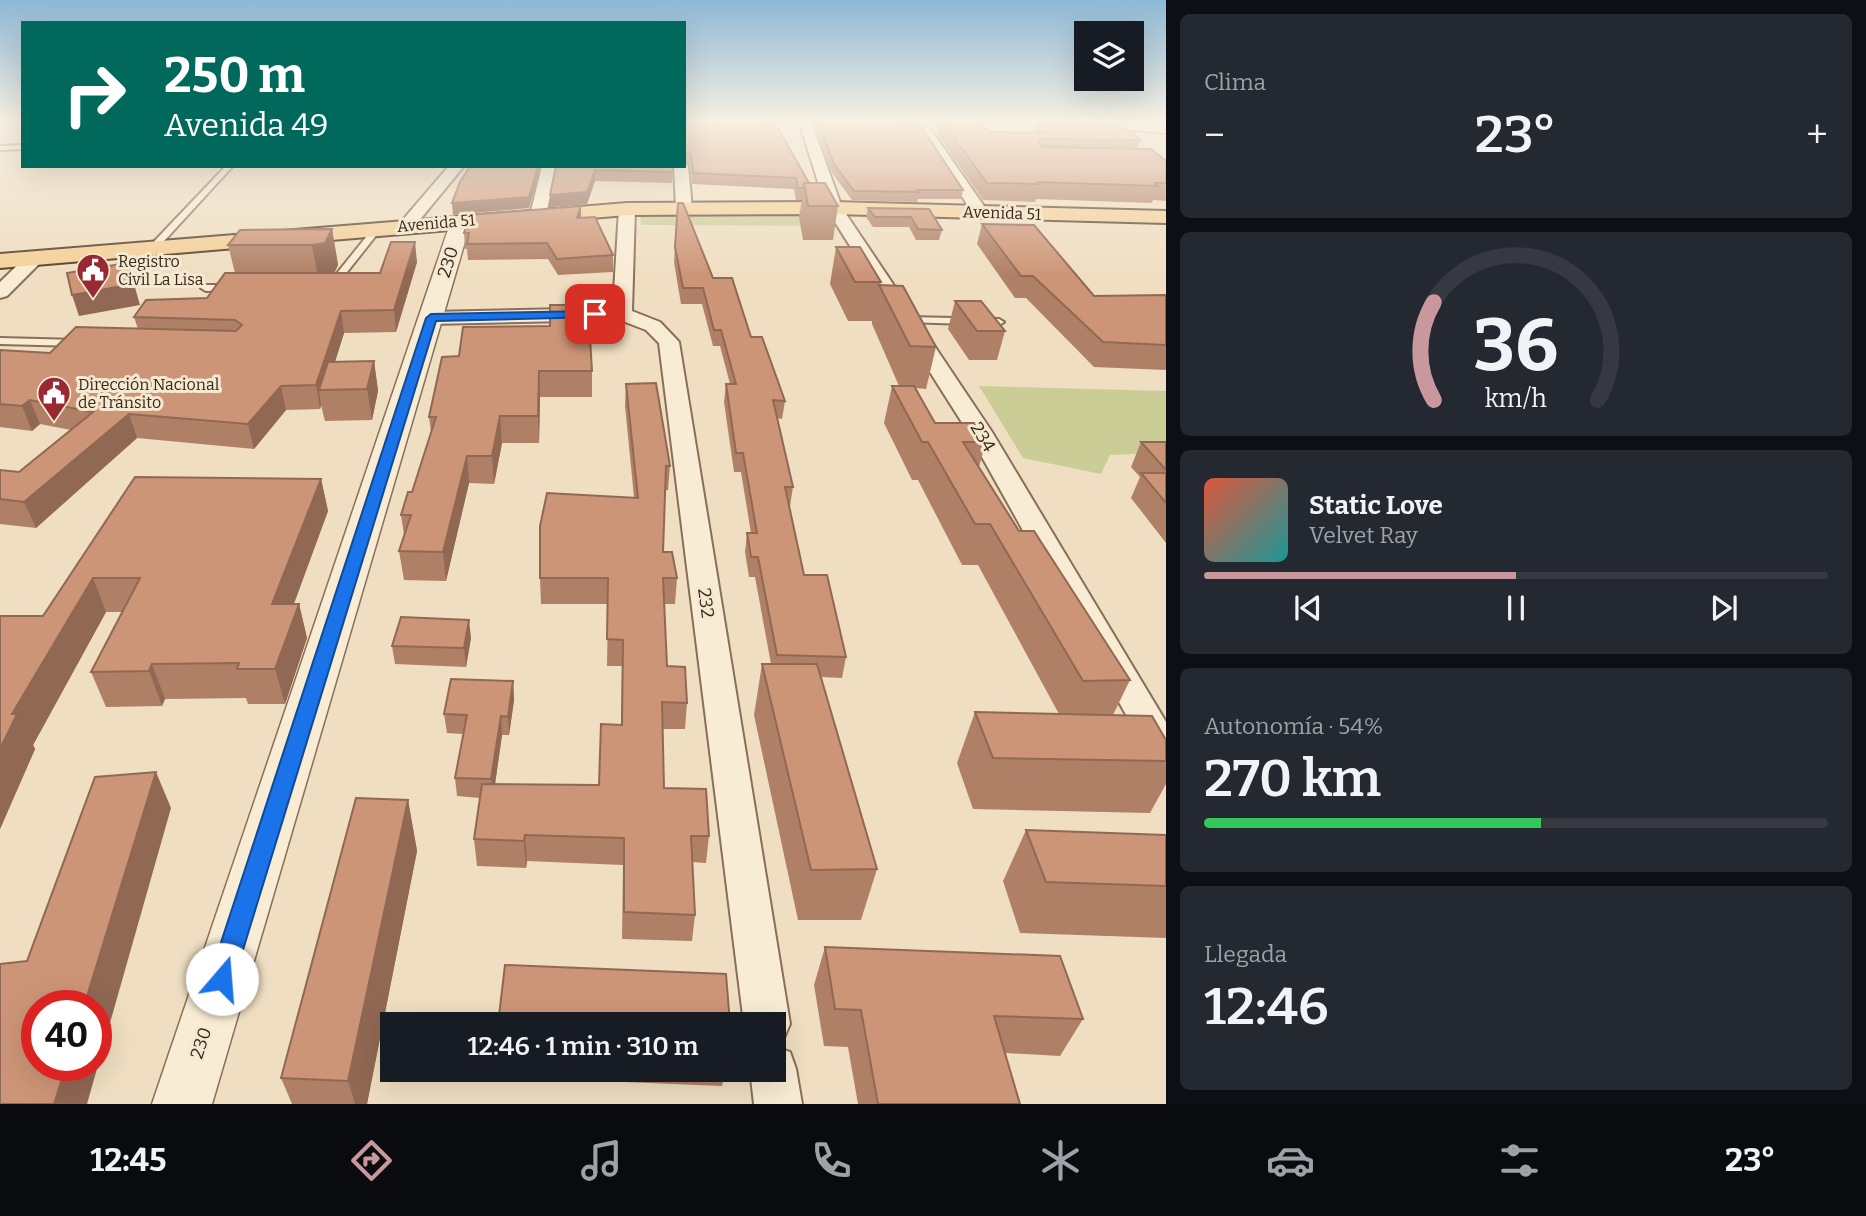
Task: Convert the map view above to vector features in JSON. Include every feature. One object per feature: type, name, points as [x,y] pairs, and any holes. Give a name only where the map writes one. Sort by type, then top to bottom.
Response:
[{"type":"main road","name":"Avenida 51","points":[[0,261],[151,250],[407,225],[627,209],[834,208],[1166,217]]},
{"type":"street","points":[[407,225],[451,173]]},
{"type":"street","points":[[538,215],[548,173]]},
{"type":"street","points":[[681,173],[684,208]]},
{"type":"street","name":"234","points":[[822,173],[834,208],[980,432],[1166,753]]},
{"type":"street","points":[[954,173],[981,212]]},
{"type":"street","points":[[431,318],[622,314],[627,209]]},
{"type":"street","name":"230","points":[[182,1104],[461,221]]},
{"type":"street","points":[[0,292],[35,258]]},
{"type":"street","name":"232","points":[[622,314],[653,326],[669,342],[765,1012]]},
{"type":"street","points":[[775,1082],[778,1104]]},
{"type":"lane","points":[[151,250],[224,173]]},
{"type":"lane","points":[[319,288],[336,284],[378,228]]},
{"type":"lane","points":[[206,288],[244,288]]},
{"type":"lane","points":[[908,320],[999,322]]},
{"type":"lane","points":[[0,341],[93,344]]},
{"type":"green space","points":[[640,211],[776,211],[824,219],[838,226],[641,225]]},
{"type":"green space","points":[[979,386],[1166,391],[1166,466],[1154,453],[1110,455],[1101,474],[1023,458]]},
{"type":"building","points":[[466,173],[536,173],[529,197],[452,203]]},
{"type":"building","points":[[555,173],[594,173],[587,192],[550,195]]},
{"type":"building","points":[[693,173],[803,173],[809,183],[798,188],[796,178]]},
{"type":"building","points":[[840,173],[951,173],[963,190],[917,190],[919,192],[854,191]]},
{"type":"building","points":[[979,173],[1166,173],[1166,183],[1155,183],[1158,186],[987,183]]},
{"type":"building","points":[[804,183],[825,183],[838,206],[808,206]]},
{"type":"building","points":[[678,203],[683,203],[713,278],[732,278],[751,337],[762,337],[785,401],[773,400],[793,487],[785,487],[804,575],[827,575],[846,657],[777,655],[758,557],[751,557],[747,533],[757,533],[743,453],[736,453],[726,384],[736,384],[721,330],[714,330],[703,288],[683,288],[675,247]]},
{"type":"building","points":[[581,206],[577,218],[595,217],[613,255],[557,259],[547,243],[467,244],[469,233],[464,233],[470,215]]},
{"type":"building","points":[[868,208],[929,209],[942,230],[918,229],[911,217],[875,217]]},
{"type":"building","points":[[982,224],[1034,225],[1094,296],[1166,295],[1166,345],[1103,342],[1033,276],[1021,276]]},
{"type":"building","points":[[332,229],[325,243],[312,245],[228,245],[240,230]]},
{"type":"building","points":[[391,242],[415,242],[394,310],[341,311],[316,385],[281,386],[248,424],[129,414],[24,502],[0,499],[0,470],[19,472],[93,412],[30,400],[22,406],[0,404],[0,350],[50,353],[76,327],[236,331],[242,325],[235,320],[134,317],[146,300],[207,298],[225,273],[380,273]]},
{"type":"building","points":[[836,247],[860,247],[881,282],[855,282]]},
{"type":"building","points":[[127,263],[134,284],[72,295],[67,273]]},
{"type":"building","points":[[879,285],[903,286],[936,347],[910,346]]},
{"type":"building","points":[[955,301],[981,301],[1005,331],[977,331]]},
{"type":"building","points":[[550,305],[588,305],[592,371],[539,371],[538,416],[500,416],[492,456],[467,456],[443,552],[399,551],[411,515],[401,515],[408,492],[412,492],[436,417],[429,417],[442,357],[459,356],[463,327],[550,326]]},
{"type":"building","points":[[374,361],[367,389],[319,390],[328,362]]},
{"type":"building","points":[[656,383],[670,466],[666,466],[663,552],[672,552],[677,578],[663,578],[667,666],[685,667],[687,703],[662,702],[664,788],[706,789],[709,836],[691,836],[695,915],[624,912],[624,838],[525,835],[524,841],[474,839],[482,784],[599,785],[601,724],[622,725],[623,640],[607,639],[608,578],[540,578],[540,526],[547,493],[638,498],[626,384]]},
{"type":"building","points":[[892,386],[914,386],[935,423],[974,423],[986,442],[963,442],[1019,531],[1034,531],[1130,680],[1083,681],[990,524],[975,524],[928,442],[922,442]]},
{"type":"building","points":[[1141,442],[1166,442],[1166,470]]},
{"type":"building","points":[[1141,473],[1166,473],[1166,503]]},
{"type":"building","points":[[135,477],[321,479],[272,604],[299,604],[275,669],[237,669],[239,663],[152,664],[149,671],[91,672],[140,578],[93,578],[12,714],[17,714],[0,749],[0,616],[43,616]]},
{"type":"building","points":[[401,617],[469,620],[464,648],[392,646]]},
{"type":"building","points":[[762,664],[817,664],[877,869],[811,870]]},
{"type":"building","points":[[451,679],[513,681],[508,717],[501,716],[491,779],[455,778],[467,715],[444,714]]},
{"type":"building","points":[[975,712],[1152,716],[1166,740],[1166,761],[993,758]]},
{"type":"building","points":[[156,772],[89,990],[21,990],[21,1081],[61,1081],[54,1104],[0,1104],[0,964],[27,961],[95,777]]},
{"type":"building","points":[[356,798],[408,800],[348,1081],[281,1078]]},
{"type":"building","points":[[1026,830],[1166,835],[1166,886],[1046,882]]},
{"type":"building","points":[[825,947],[1060,956],[1083,1019],[994,1016],[1020,1104],[878,1104],[861,1010],[835,1009]]},
{"type":"building","points":[[505,965],[726,974],[729,1012],[499,1012]]},
{"type":"place","name":"Registro Civil La Lisa","points":[[93,300]]},
{"type":"place","name":"Dirección Nacional de Tránsito","points":[[54,423]]},
{"type":"route","points":[[222,979],[431,318],[595,314]]}]
